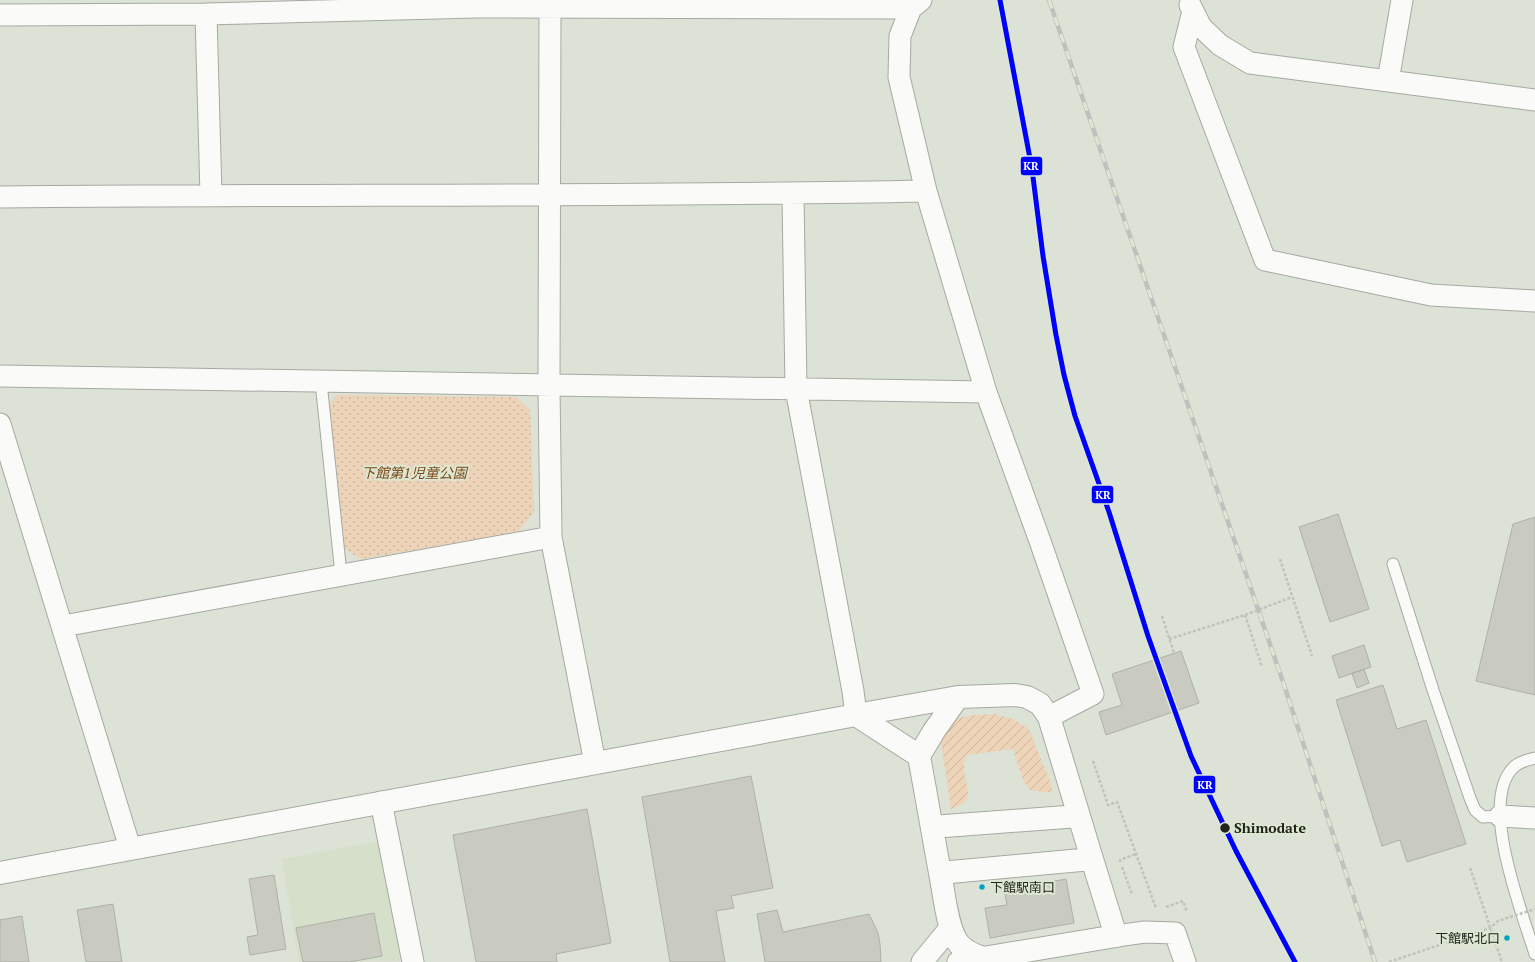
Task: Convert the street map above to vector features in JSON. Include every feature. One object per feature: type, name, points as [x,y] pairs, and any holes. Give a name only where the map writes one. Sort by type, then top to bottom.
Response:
[{"type":"street","points":[[1388,81],[1402,0]]},
{"type":"street","points":[[0,15],[206,14],[474,4],[550,7],[902,4],[899,77],[926,191],[986,392],[1093,694],[1049,717]]},
{"type":"street","points":[[1191,6],[1202,27],[1220,45],[1250,63],[1535,100]]},
{"type":"street","points":[[1191,6],[1184,47],[1264,260],[1431,295],[1535,300]]},
{"type":"street","points":[[550,7],[549,386],[551,536],[595,763]]},
{"type":"street","points":[[206,14],[211,195]]},
{"type":"street","points":[[0,197],[211,195],[550,196],[793,194],[926,191]]},
{"type":"street","points":[[793,194],[796,389],[852,684],[856,715],[919,756]]},
{"type":"street","points":[[0,376],[986,392]]},
{"type":"street","points":[[0,424],[130,848]]},
{"type":"street","points":[[63,626],[551,536]]},
{"type":"street","points":[[0,873],[958,697],[1015,695],[1027,697],[1040,704],[1049,717],[1116,936]]},
{"type":"street","points":[[958,697],[934,731],[919,756],[950,928],[958,944],[969,952],[983,958]]},
{"type":"street","points":[[381,802],[413,962]]},
{"type":"street","points":[[932,826],[1079,816]]},
{"type":"street","points":[[1500,816],[1535,818]]},
{"type":"street","points":[[940,873],[1092,859]]},
{"type":"street","points":[[922,962],[950,928]]},
{"type":"street","points":[[958,962],[1145,932],[1175,933],[1184,962]]},
{"type":"lane","points":[[321,382],[342,574]]},
{"type":"lane","points":[[1393,564],[1433,690],[1475,810],[1483,816],[1500,816]]},
{"type":"lane","points":[[1535,758],[1526,760],[1516,765],[1508,774],[1502,787],[1500,799],[1503,844],[1509,871],[1535,954]]},
{"type":"path","points":[[1280,560],[1312,656]]},
{"type":"path","points":[[1169,639],[1245,615],[1292,597]]},
{"type":"path","points":[[1245,615],[1262,666]]},
{"type":"path","points":[[1162,616],[1174,653]]},
{"type":"path","points":[[1094,761],[1108,805],[1117,802],[1157,910]]},
{"type":"path","points":[[1132,894],[1120,860],[1136,854]]},
{"type":"path","points":[[1470,868],[1502,962]]},
{"type":"path","points":[[1164,908],[1183,901],[1188,916]]},
{"type":"path","points":[[1389,962],[1490,928],[1498,922],[1535,909]]},
{"type":"shaded area","points":[[380,841],[401,961],[299,962],[282,859]]},
{"type":"green space","name":"下館第1児童公園","points":[[337,395],[516,397],[530,410],[534,512],[518,532],[361,559],[345,549],[329,405]]},
{"type":"green space","points":[[995,714],[1015,720],[1029,729],[1051,784],[1052,793],[1030,790],[1023,780],[1013,749],[967,755],[964,765],[964,772],[968,796],[960,805],[951,809],[940,735],[952,722],[958,719],[971,715]]},
{"type":"building","points":[[1338,514],[1369,609],[1330,622],[1299,527]]},
{"type":"building","points":[[1535,517],[1535,695],[1476,681],[1513,524]]},
{"type":"building","points":[[1364,645],[1371,667],[1339,678],[1332,656]]},
{"type":"building","points":[[1181,651],[1199,703],[1106,735],[1099,712],[1122,705],[1112,674]]},
{"type":"building","points":[[1364,669],[1369,683],[1357,688],[1352,673]]},
{"type":"building","points":[[1383,685],[1397,729],[1426,720],[1466,844],[1407,862],[1400,840],[1382,846],[1336,700]]},
{"type":"building","points":[[751,776],[773,888],[731,896],[734,908],[716,911],[725,962],[670,962],[642,797]]},
{"type":"building","points":[[587,809],[611,943],[556,954],[557,962],[476,962],[453,835]]},
{"type":"building","points":[[274,875],[286,949],[250,955],[247,937],[258,935],[249,879]]},
{"type":"building","points":[[1066,879],[1074,923],[990,938],[985,908],[1007,905],[1004,890]]},
{"type":"building","points":[[113,904],[122,962],[86,962],[77,910]]},
{"type":"building","points":[[777,910],[783,932],[869,914],[878,933],[881,962],[765,962],[757,914]]},
{"type":"building","points":[[374,913],[382,956],[350,962],[303,962],[296,928]]},
{"type":"building","points":[[22,916],[29,962],[0,962],[0,920]]},
{"type":"railway","points":[[1049,0],[1283,682],[1375,962]]},
{"type":"transit line","name":"KR","points":[[1000,0],[1032,169],[1043,256],[1056,335],[1064,375],[1075,416],[1109,512],[1148,636],[1191,756],[1236,851],[1295,962]]},
{"type":"place","name":"Shimodate","points":[[1225,828]]},
{"type":"place","name":"下館駅南口","points":[[982,887]]},
{"type":"place","name":"下館駅北口","points":[[1507,938]]}]
